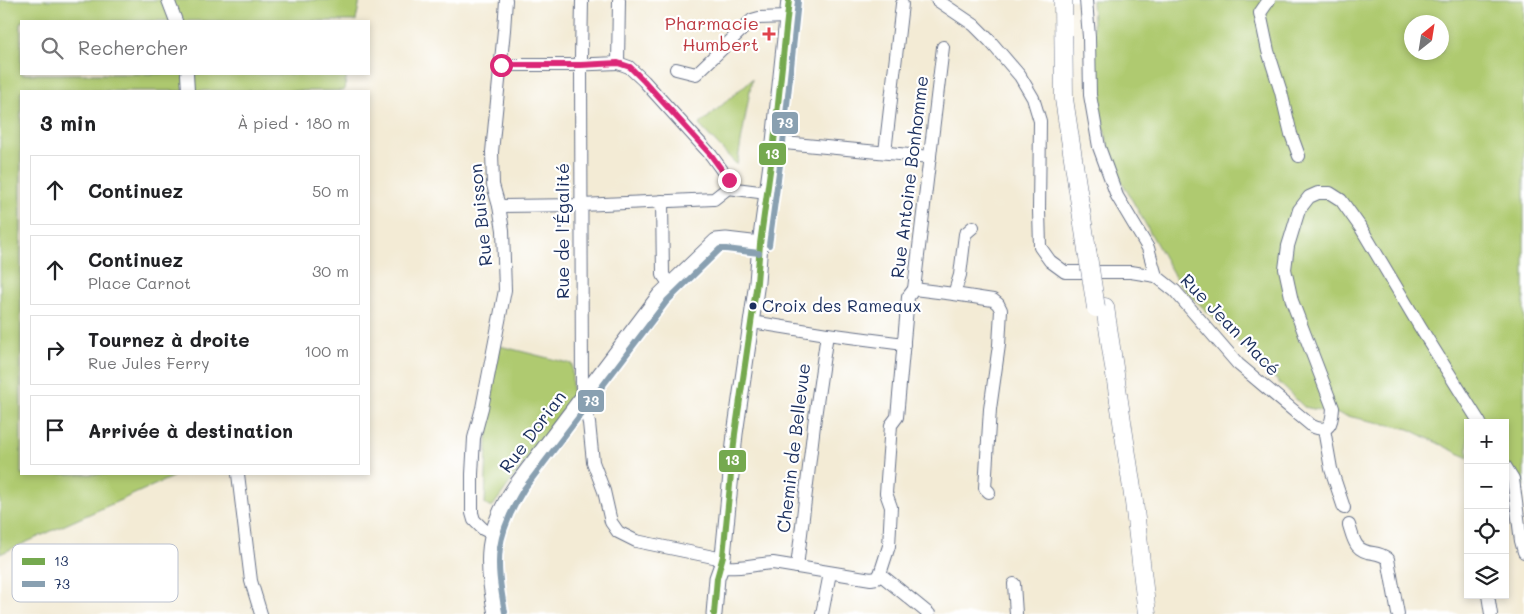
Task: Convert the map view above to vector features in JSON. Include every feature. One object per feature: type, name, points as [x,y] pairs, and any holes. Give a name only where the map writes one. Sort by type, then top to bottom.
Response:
[{"type":"highway","points":[[1063,0],[1064,99],[1092,249]]},
{"type":"highway","points":[[1071,0],[1072,69],[1076,113],[1113,432],[1125,504],[1135,614]]},
{"type":"highway","points":[[1100,308],[1134,502],[1147,614]]},
{"type":"main road","points":[[714,614],[717,578],[722,563],[735,434],[757,282],[789,0]]},
{"type":"main road","name":"Rue Dorian","points":[[496,614],[490,576],[489,554],[492,534],[506,500],[660,295],[716,241],[726,240],[760,244]]},
{"type":"main road","points":[[722,563],[724,579],[722,614]]},
{"type":"street","points":[[168,0],[176,20]]},
{"type":"street","name":"Rue Buisson","points":[[492,534],[479,526],[474,520],[472,513],[474,438],[493,354],[504,290],[504,230],[493,185],[492,152],[506,0]]},
{"type":"street","name":"Rue de l'Égalité","points":[[582,0],[582,398],[589,423],[593,462],[604,491],[611,522],[618,532],[632,540],[722,563],[736,569],[757,564],[773,563],[871,579],[877,578],[880,574]]},
{"type":"street","points":[[618,63],[619,0]]},
{"type":"street","name":"Rue Jean Macé","points":[[938,0],[974,25],[1020,76],[1033,98],[1040,121],[1040,247],[1050,261],[1065,272],[1131,272],[1156,276],[1175,291],[1238,364],[1312,426],[1324,429]]},
{"type":"street","points":[[1086,0],[1090,95],[1099,147],[1117,196],[1148,248],[1156,276]]},
{"type":"street","points":[[1269,0],[1260,13],[1268,51],[1281,92],[1291,134],[1300,156]]},
{"type":"street","points":[[885,152],[902,4]]},
{"type":"street","points":[[676,69],[696,74],[752,20],[787,17]]},
{"type":"street","name":"Rue Antoine Bonhomme","points":[[880,574],[889,546],[891,507],[886,493],[891,425],[897,418],[908,298],[914,289],[943,47]]},
{"type":"street","points":[[501,65],[581,61],[618,63],[630,67],[711,155],[729,184],[767,193]]},
{"type":"street","points":[[187,75],[188,90]]},
{"type":"street","points":[[774,142],[930,157]]},
{"type":"street","points":[[499,206],[714,200],[729,184]]},
{"type":"street","points":[[1344,508],[1331,469],[1324,429],[1329,426],[1332,420],[1333,408],[1292,302],[1285,269],[1288,246],[1300,210],[1309,197],[1318,193],[1330,193],[1341,200],[1362,228],[1420,327],[1478,419]]},
{"type":"street","points":[[662,201],[663,275],[670,285]]},
{"type":"street","points":[[954,294],[960,275],[965,234],[973,227]]},
{"type":"street","points":[[914,289],[993,300],[1001,310],[985,473],[985,488],[989,492]]},
{"type":"street","points":[[752,322],[904,344]]},
{"type":"street","name":"Chemin de Bellevue","points":[[797,567],[827,334]]},
{"type":"street","points":[[1509,472],[1513,479],[1520,541],[1524,552]]},
{"type":"street","points":[[238,475],[251,581],[261,614]]},
{"type":"street","points":[[1349,525],[1358,547],[1364,552],[1383,554],[1388,559],[1398,614]]},
{"type":"street","points":[[822,614],[830,573]]},
{"type":"street","points":[[880,574],[929,614]]},
{"type":"street","points":[[1014,584],[1016,614]]},
{"type":"street","points":[[1489,599],[1491,614]]},
{"type":"green space","points":[[0,0],[360,0],[356,20],[20,20],[20,75],[347,75],[344,90],[20,90],[20,475],[177,475],[22,544],[12,544],[12,549],[0,554]]},
{"type":"green space","points":[[1092,0],[1524,0],[1524,486],[1509,479],[1509,419],[1464,419],[1464,456],[1409,429],[1304,407],[1179,284],[1113,166],[1096,96]]},
{"type":"green space","points":[[752,79],[737,165],[699,125]]},
{"type":"green space","points":[[500,346],[572,364],[572,398],[493,506],[489,507],[485,504],[488,410]]},
{"type":"transit line","name":"13","points":[[714,614],[717,578],[723,556],[735,434],[757,282],[789,0]]},
{"type":"transit line","name":"73","points":[[769,245],[783,143],[798,1]]},
{"type":"transit line","name":"73","points":[[505,612],[500,577],[500,548],[507,521],[524,489],[667,301],[720,249],[759,253]]},
{"type":"place","name":"Pharmacie Humbert","points":[[769,34]]},
{"type":"place","name":"Croix des Rameaux","points":[[753,306]]},
{"type":"route","points":[[501,65],[618,63],[630,67],[711,155],[729,180]]}]
